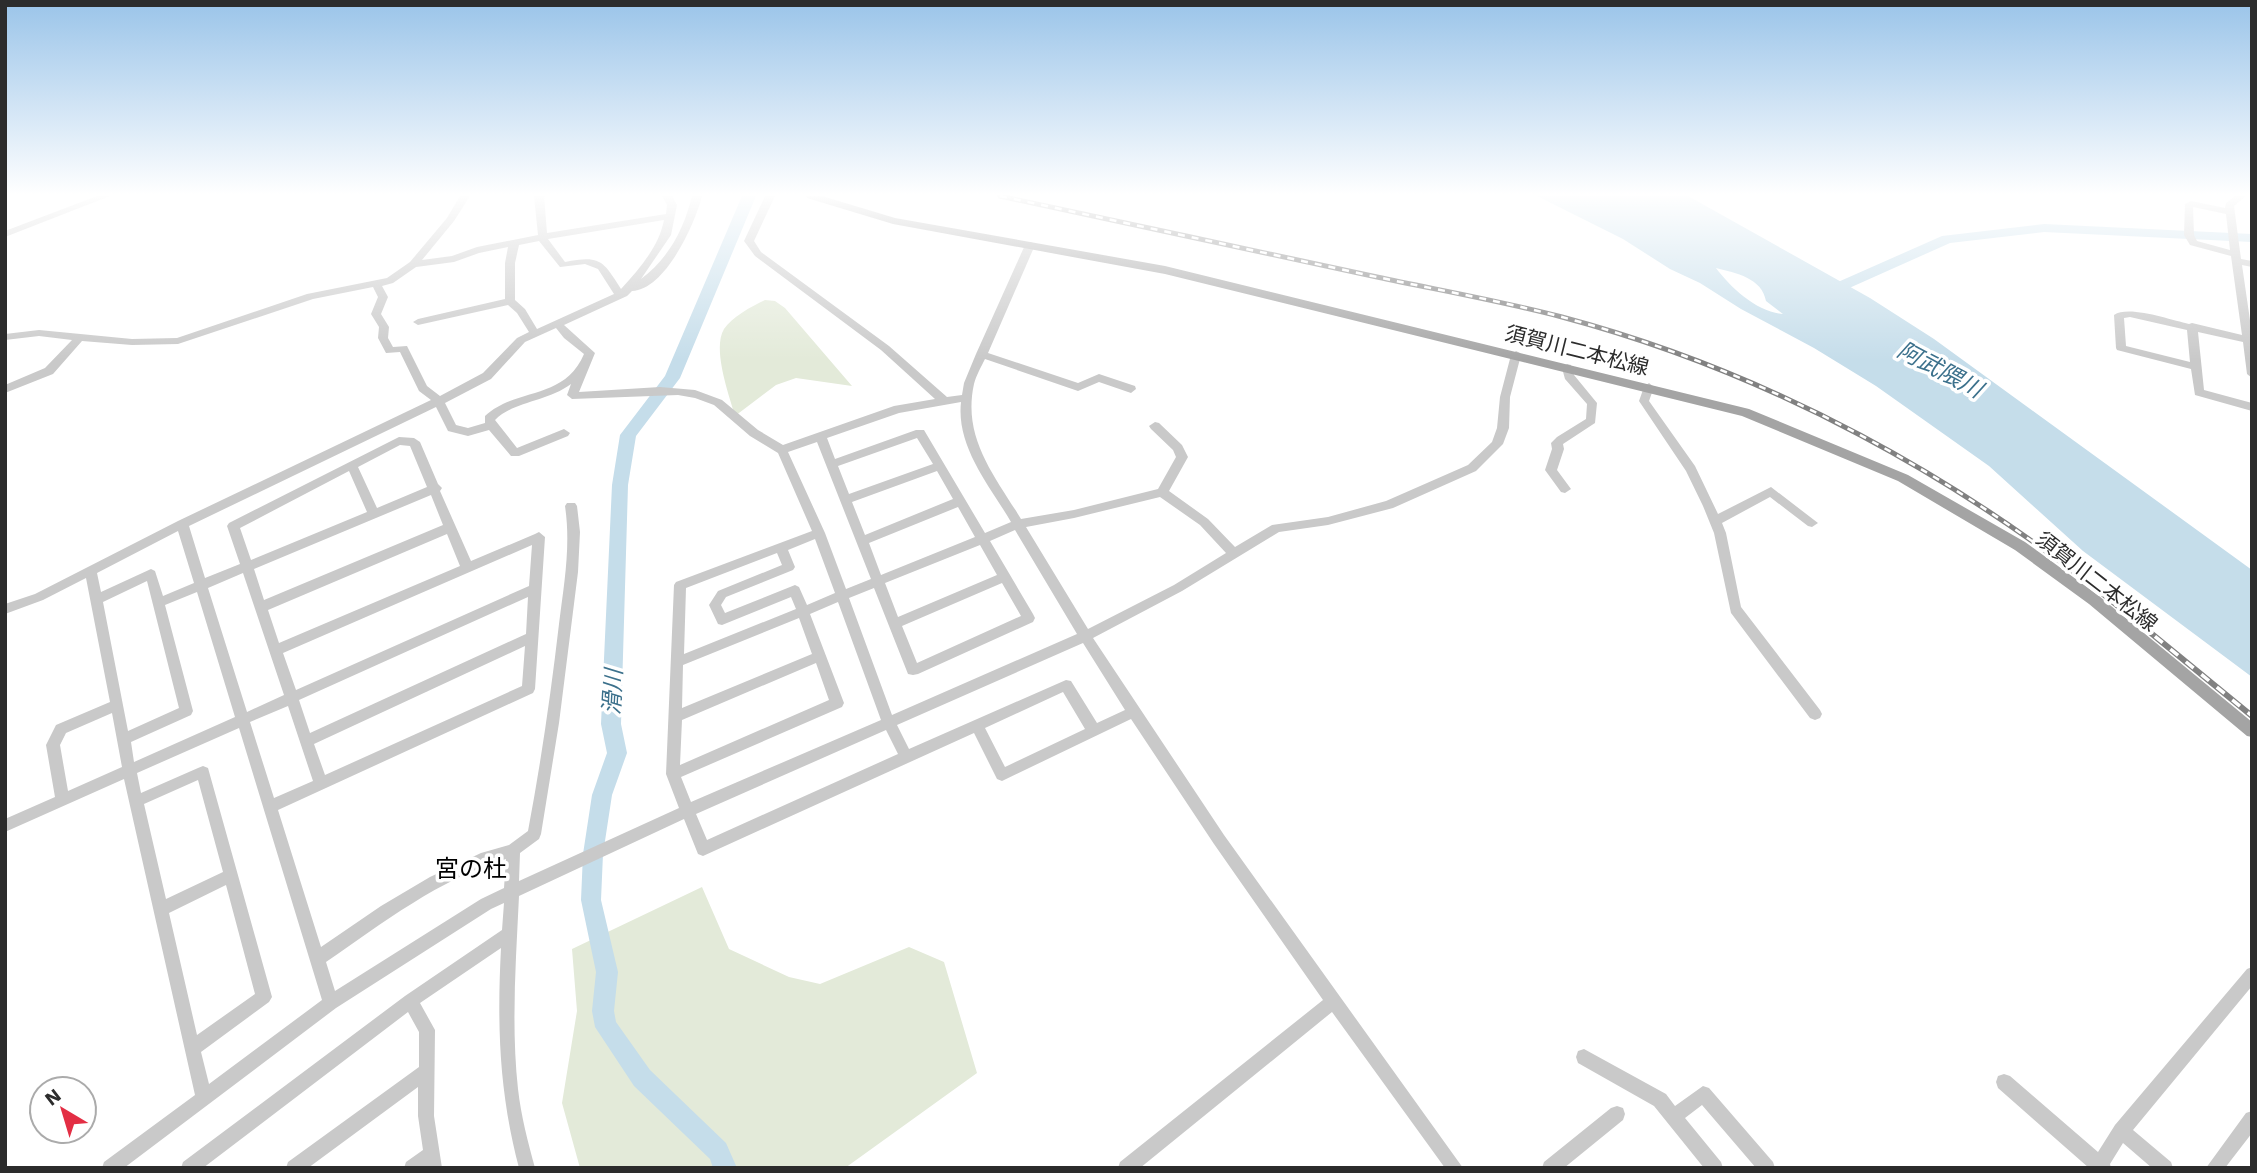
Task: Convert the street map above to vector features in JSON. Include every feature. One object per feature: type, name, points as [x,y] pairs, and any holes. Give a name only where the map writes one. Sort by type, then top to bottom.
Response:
[{"type":"main road","name":"須賀川二本松線","points":[[1061,251],[1165,270],[1516,355],[1745,412],[1780,425],[1903,478],[2020,546],[2094,600],[2252,731]]},
{"type":"street","points":[[5,337],[39,332],[132,342],[178,341],[312,296],[377,285],[402,274],[424,251]]},
{"type":"street","points":[[413,264],[454,259],[475,251]]},
{"type":"street","points":[[511,251],[510,301],[521,311],[535,334]]},
{"type":"street","points":[[552,251],[563,265],[586,261],[603,267],[621,295]]},
{"type":"street","points":[[621,295],[657,251]]},
{"type":"street","points":[[5,609],[39,597],[182,524],[487,376],[515,345],[642,284],[669,259],[673,251]]},
{"type":"street","points":[[755,251],[896,357],[943,400]]},
{"type":"street","points":[[1027,251],[981,354],[966,398],[968,433],[977,455],[1085,636],[1134,712],[1332,1002],[1455,1168]]},
{"type":"street","points":[[2217,251],[2252,264]]},
{"type":"street","points":[[2235,251],[2250,340],[2252,374]]},
{"type":"street","points":[[377,285],[383,297],[376,314],[384,327],[383,338],[390,351],[403,348],[423,388],[438,400],[452,428],[468,432],[491,425]]},
{"type":"street","points":[[418,322],[510,301]]},
{"type":"street","points":[[2196,368],[2125,350],[2119,346],[2120,315],[2130,314],[2250,340]]},
{"type":"street","points":[[558,323],[568,336],[590,353],[572,395],[669,392],[696,394],[730,410],[757,435],[782,450],[819,533],[888,722],[907,758]]},
{"type":"street","points":[[2192,326],[2199,392],[2252,407]]},
{"type":"street","points":[[5,389],[49,372],[79,338]]},
{"type":"street","points":[[981,354],[1078,387],[1099,378],[1131,389]]},
{"type":"street","points":[[110,1168],[331,1003],[486,904],[689,810],[1085,636],[1178,588],[1232,552],[1276,528],[1328,521],[1390,505],[1472,468],[1486,456],[1500,436],[1505,397],[1516,355]]},
{"type":"street","points":[[1565,489],[1551,470],[1558,449],[1557,443],[1572,430],[1585,426],[1591,420],[1592,403],[1569,376],[1567,368]]},
{"type":"street","points":[[564,433],[515,453],[489,419],[494,413],[546,395],[583,370]]},
{"type":"street","points":[[1648,387],[1644,401],[1691,469],[1715,520],[1735,609],[1815,714]]},
{"type":"street","points":[[782,450],[898,409],[966,398]]},
{"type":"street","points":[[678,662],[1019,524],[1074,514],[1162,492],[1182,457],[1178,449],[1155,426]]},
{"type":"street","points":[[820,435],[913,670],[1029,618],[920,433],[832,464]]},
{"type":"street","points":[[321,784],[233,526],[399,441],[414,442],[436,488],[467,568]]},
{"type":"street","points":[[352,465],[374,514]]},
{"type":"street","points":[[845,500],[940,467]]},
{"type":"street","points":[[158,603],[436,488]]},
{"type":"street","points":[[1715,520],[1771,491],[1812,523]]},
{"type":"street","points":[[1162,492],[1204,522],[1232,552]]},
{"type":"street","points":[[862,541],[960,501]]},
{"type":"street","points":[[317,959],[413,894],[466,866],[513,850],[534,834],[554,731],[571,575],[574,530],[571,506]]},
{"type":"street","points":[[182,524],[331,1003]]},
{"type":"street","points":[[261,607],[451,527]]},
{"type":"street","points":[[819,533],[680,585],[673,774],[704,849],[1066,685],[1094,731]]},
{"type":"street","points":[[270,807],[528,689],[539,537],[275,651]]},
{"type":"street","points":[[673,774],[837,703],[795,590],[722,620],[715,606],[722,594],[789,567],[781,548]]},
{"type":"street","points":[[91,571],[130,769],[204,1099]]},
{"type":"street","points":[[97,599],[151,574],[186,711],[124,739]]},
{"type":"street","points":[[894,624],[1005,577]]},
{"type":"street","points":[[5,827],[535,589]]},
{"type":"street","points":[[306,741],[532,637]]},
{"type":"street","points":[[676,716],[820,656]]},
{"type":"street","points":[[63,800],[53,745],[61,729],[117,705]]},
{"type":"street","points":[[978,727],[1002,775],[1134,712]]},
{"type":"street","points":[[137,801],[203,772],[264,997],[193,1048]]},
{"type":"street","points":[[513,850],[508,935],[507,1067],[524,1166]]},
{"type":"street","points":[[161,909],[231,875]]},
{"type":"street","points":[[193,1167],[410,1001],[508,935]]},
{"type":"street","points":[[2004,1082],[2100,1167],[2121,1130],[2252,975]]},
{"type":"street","points":[[410,1001],[427,1030],[426,1116],[433,1160],[412,1168]]},
{"type":"street","points":[[1126,1168],[1332,1002]]},
{"type":"street","points":[[1584,1057],[1660,1100],[1715,1168]]},
{"type":"street","points":[[294,1168],[427,1071]]},
{"type":"street","points":[[1674,1117],[1703,1094],[1767,1168]]},
{"type":"street","points":[[1550,1168],[1616,1114]]},
{"type":"street","points":[[2214,1168],[2252,1119]]},
{"type":"street","points":[[2121,1130],[2165,1168]]},
{"type":"green space","points":[[765,300],[775,301],[785,308],[852,386],[796,378],[776,385],[735,416],[723,372],[721,338],[724,329],[732,320]]},
{"type":"green space","points":[[702,887],[729,949],[789,977],[820,984],[909,947],[944,962],[977,1073],[845,1168],[580,1168],[562,1103],[577,1011],[572,949]]},
{"type":"water","name":"阿武隈川","points":[[1641,251],[1786,251],[1870,298],[1934,339],[2252,570],[2252,677],[2083,551],[1989,466],[1876,386],[1700,283],[1670,269]],"holes":[[[1716,268],[1754,282],[1764,293],[1766,301],[1783,314],[1764,309],[1745,298]]]},
{"type":"waterway","name":"滑川","points":[[725,1168],[718,1151],[642,1078],[606,1027],[603,1011],[607,972],[591,900],[593,854],[602,795],[617,753],[611,724],[620,485],[628,435],[672,378],[726,251]]},
{"type":"waterway","points":[[1822,290],[1842,286],[1921,251]]},
{"type":"railway","points":[[1255,251],[1539,311],[1639,340],[1714,367],[1788,399],[1860,435],[1930,475],[1998,518],[2126,613]]},
{"type":"railway","points":[[2124,611],[2252,716]]},
{"type":"district","name":"宮の杜","points":[[471,869]]}]
